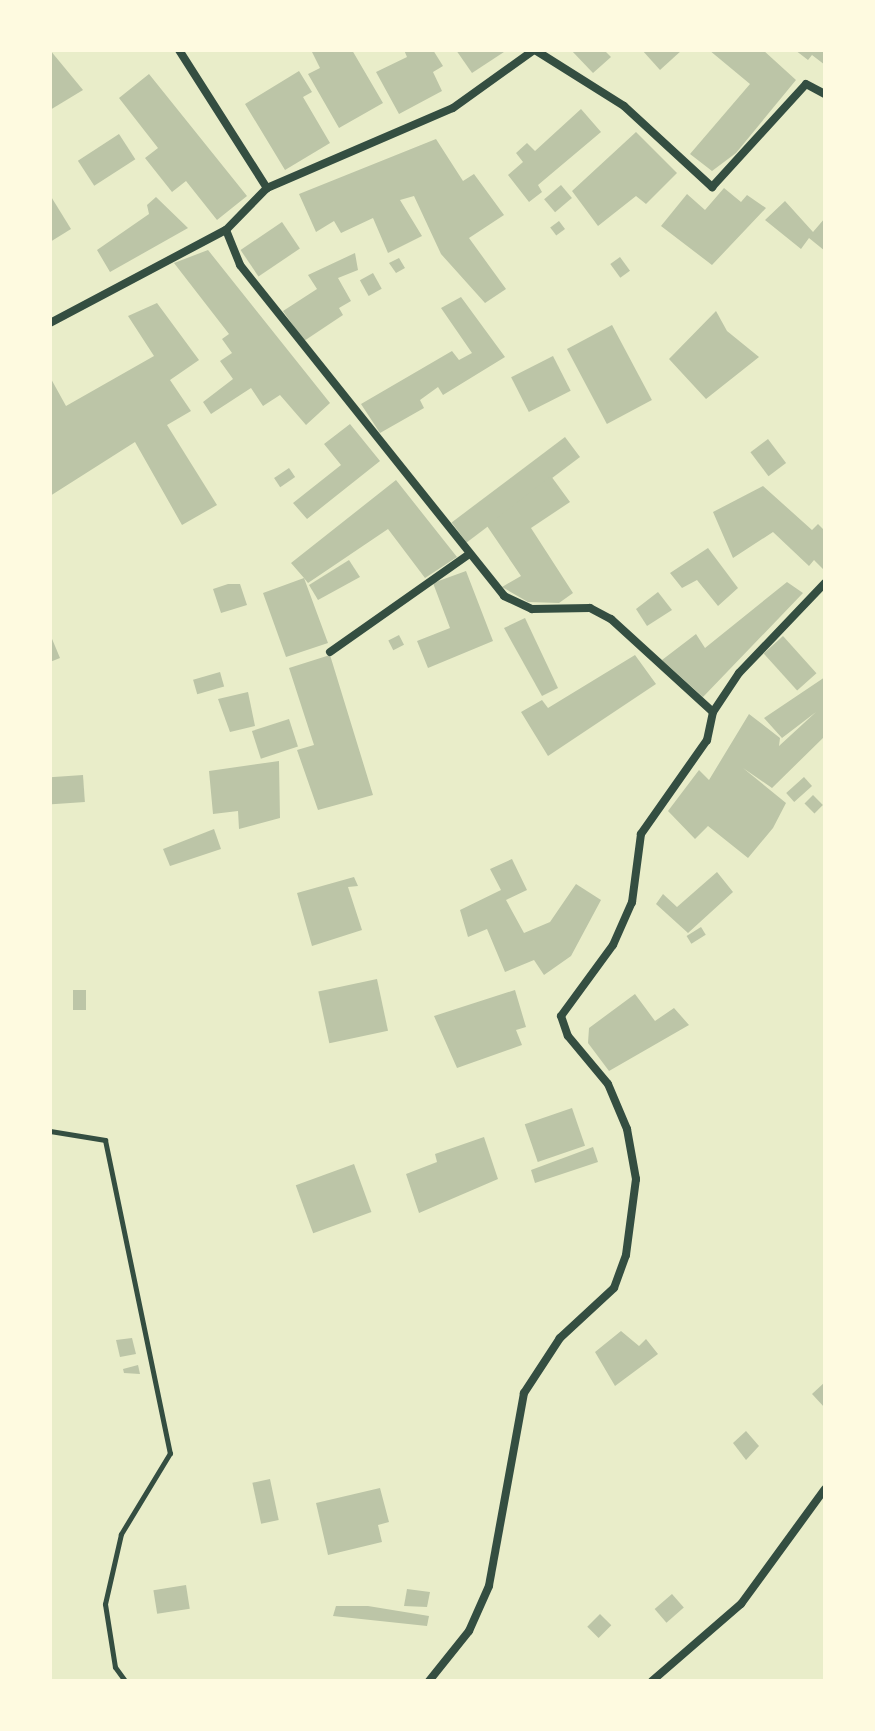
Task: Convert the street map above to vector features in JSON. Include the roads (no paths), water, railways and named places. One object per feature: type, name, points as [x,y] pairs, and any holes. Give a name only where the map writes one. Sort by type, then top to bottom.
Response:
[{"type":"street","points":[[179,50],[267,188]]},
{"type":"street","points":[[50,323],[226,230],[267,188],[453,108],[535,50],[624,106],[712,187],[806,84],[825,94]]},
{"type":"street","points":[[226,230],[240,265],[468,555],[520,605],[551,613],[590,608],[611,619],[713,712]]},
{"type":"street","points":[[330,652],[468,555]]},
{"type":"street","points":[[429,1681],[469,1631],[489,1586],[524,1393],[560,1338],[614,1288],[626,1255],[636,1179],[627,1129],[608,1084],[568,1036],[561,1016],[613,945],[632,902],[641,834],[707,740],[713,712],[825,583]]},
{"type":"street","points":[[652,1681],[731,1615],[825,1489]]}]
